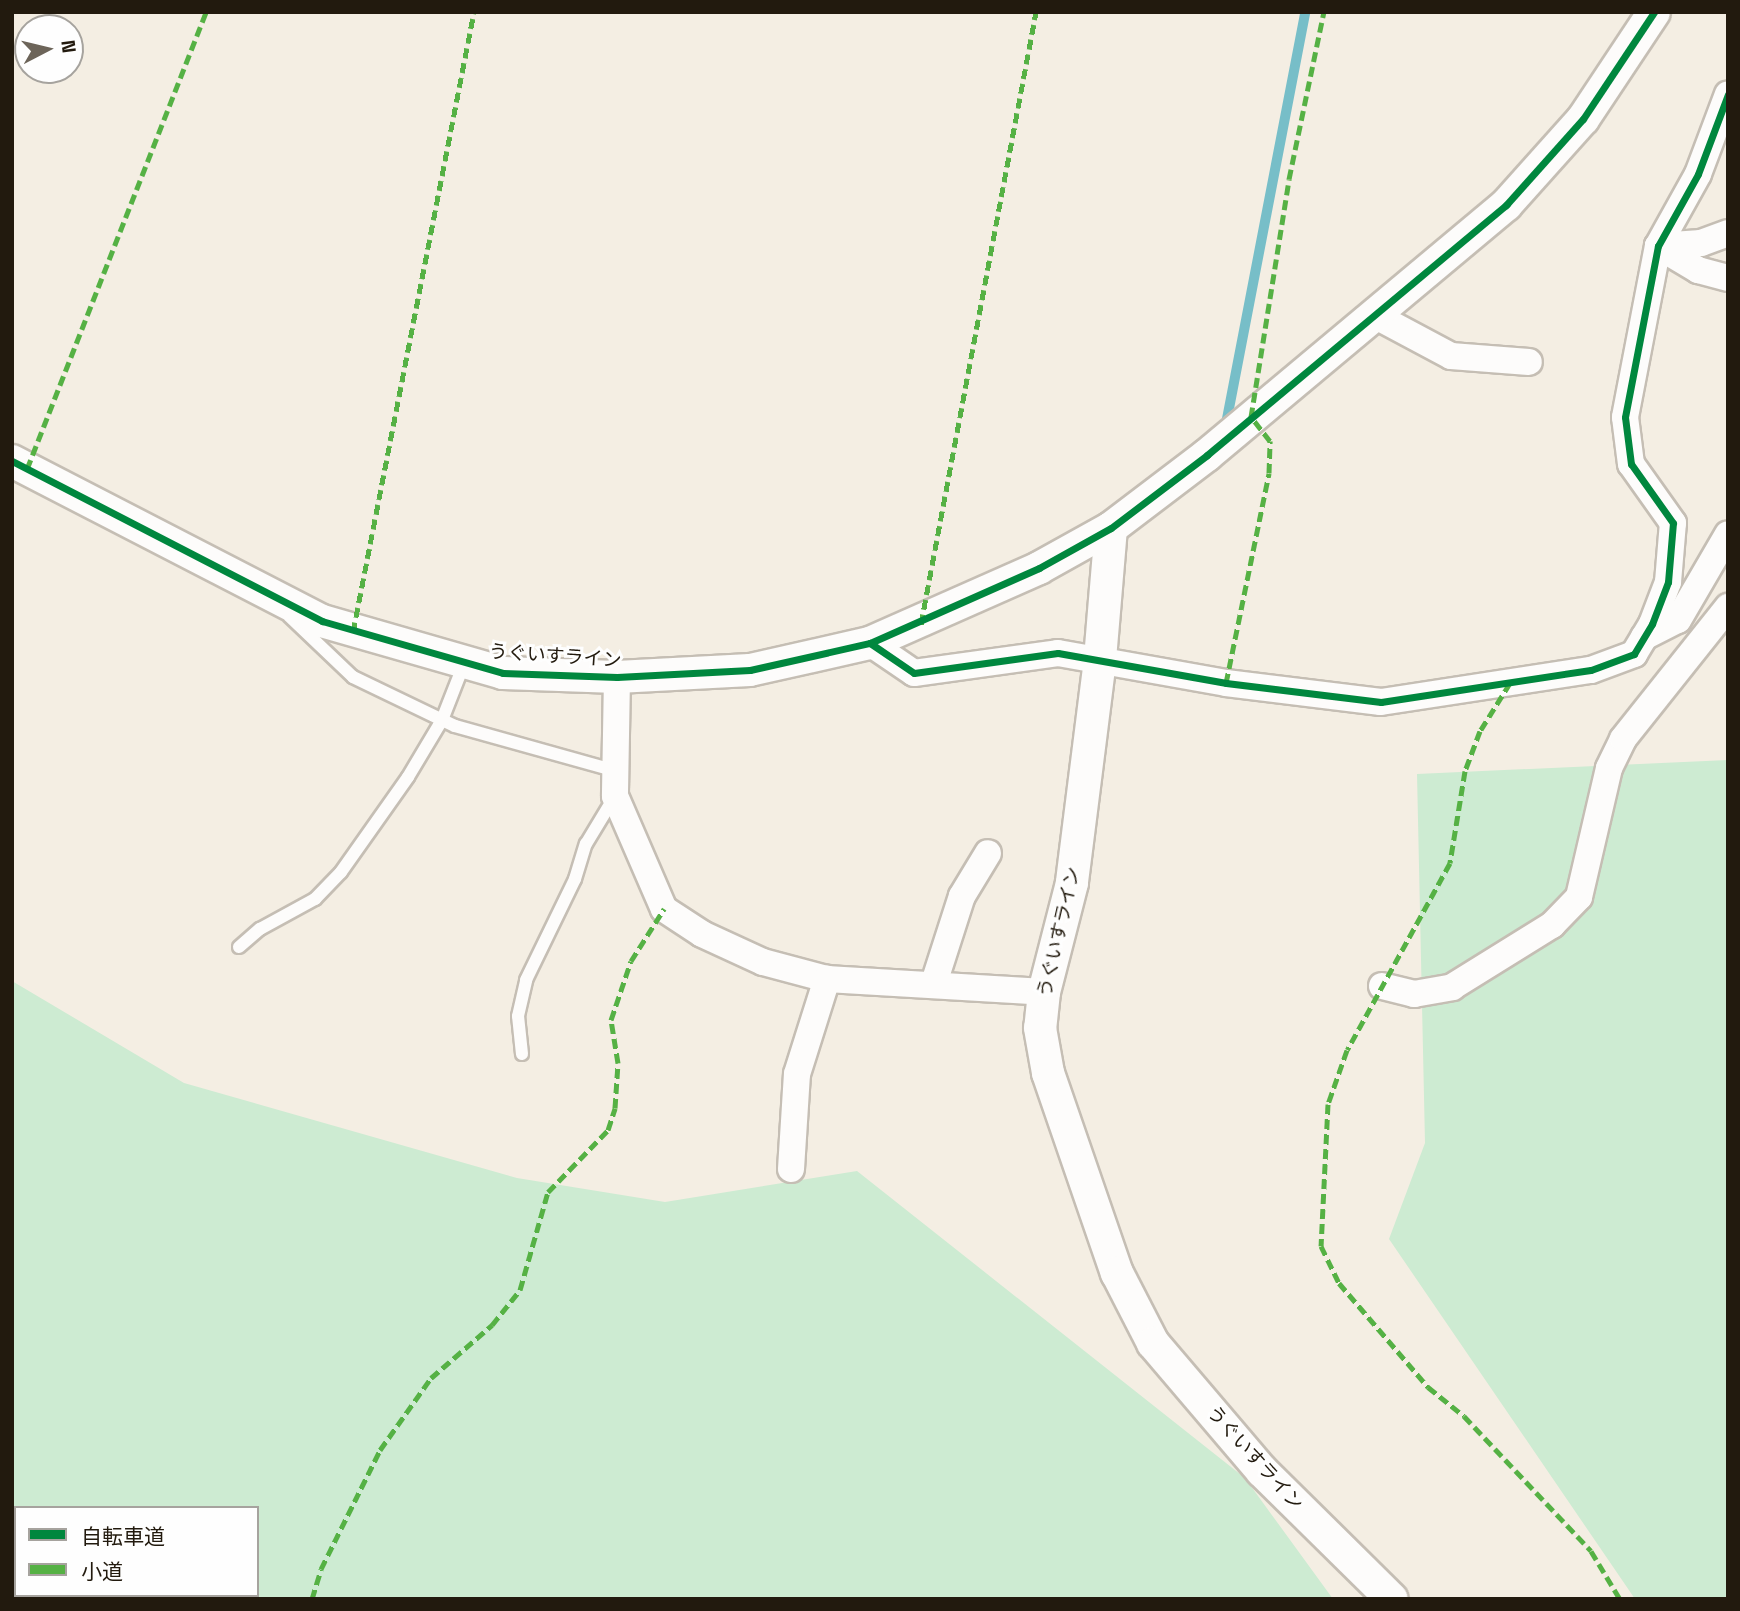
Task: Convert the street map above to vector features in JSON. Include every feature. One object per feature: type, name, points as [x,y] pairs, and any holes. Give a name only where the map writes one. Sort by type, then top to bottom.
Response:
[{"type":"street","points":[[1111,527],[1376,316],[1506,205],[1583,118],[1654,12]]},
{"type":"street","points":[[870,643],[915,673],[1058,653],[1276,691],[1381,702],[1591,670],[1634,654],[1668,582],[1673,523],[1632,464],[1625,418],[1658,246],[1698,174],[1728,94]]},
{"type":"street","points":[[1658,246],[1701,243],[1728,233]]},
{"type":"street","points":[[1658,246],[1698,270],[1728,278]]},
{"type":"street","points":[[1376,316],[1451,356],[1529,362]]},
{"type":"street","name":"うぐいすライン","points":[[12,461],[267,597],[353,632],[503,673],[617,677],[750,670],[870,643],[1039,568],[1111,527]]},
{"type":"street","name":"うぐいすライン","points":[[1111,527],[1100,660],[1072,883],[1044,992],[1040,1028],[1048,1073],[1117,1273],[1153,1343],[1262,1471],[1392,1599]]},
{"type":"street","points":[[1644,637],[1678,620],[1728,534]]},
{"type":"street","points":[[1382,986],[1414,994],[1452,987],[1552,925],[1579,897],[1609,768],[1623,740],[1728,607]]},
{"type":"street","points":[[617,677],[616,783],[664,909],[702,934],[763,962],[827,979],[934,983],[1044,992]]},
{"type":"street","points":[[934,983],[962,896],[988,853]]},
{"type":"street","points":[[791,1169],[797,1074],[827,979]]},
{"type":"lane","points":[[267,597],[353,677],[442,720],[616,783],[586,844],[571,888],[526,980],[518,1016],[522,1054]]},
{"type":"lane","points":[[239,947],[260,929],[315,899],[341,872],[408,777],[442,720],[464,664]]},
{"type":"green space","points":[[1728,760],[1728,1599],[1635,1599],[1389,1239],[1425,1143],[1417,774]]},
{"type":"green space","points":[[12,981],[184,1083],[517,1178],[665,1202],[857,1171],[1245,1478],[1333,1599],[12,1599]]},
{"type":"waterway","points":[[1226,424],[1305,12]]},
{"type":"marked path","points":[[27,469],[206,12]]},
{"type":"marked path","points":[[353,632],[474,12]]},
{"type":"marked path","points":[[921,624],[1036,12]]},
{"type":"marked path","points":[[1226,683],[1269,473],[1270,441],[1251,417],[1289,179],[1324,12]]},
{"type":"marked path","points":[[1510,683],[1480,731],[1465,771],[1450,863],[1347,1050],[1328,1104],[1321,1246],[1339,1283],[1428,1387],[1464,1416],[1591,1551],[1620,1599]]},
{"type":"marked path","points":[[312,1599],[321,1569],[380,1450],[431,1378],[492,1325],[520,1290],[548,1192],[608,1130],[615,1108],[618,1063],[611,1020],[631,961],[664,909]]},
{"type":"cycle path","points":[[12,461],[322,621],[503,673],[617,677],[750,670],[870,643],[1039,568],[1111,528],[1207,455],[1506,205],[1583,119],[1654,12]]},
{"type":"cycle path","points":[[870,643],[914,673],[1058,653],[1226,683],[1381,702],[1591,670],[1634,654],[1652,624],[1668,582],[1673,523],[1631,464],[1625,417],[1658,246],[1698,174],[1728,94]]}]
